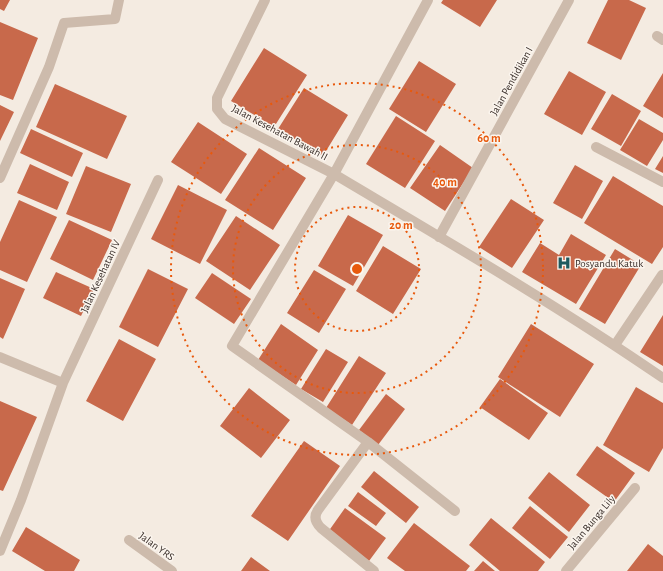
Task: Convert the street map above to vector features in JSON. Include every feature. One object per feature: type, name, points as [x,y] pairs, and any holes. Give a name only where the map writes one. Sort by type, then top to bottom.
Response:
[{"type":"street","points":[[0,178],[49,67],[64,23],[115,19],[119,0]]},
{"type":"street","name":"Jalan Kesehatan Bawah II","points":[[265,0],[217,98],[217,109],[225,119],[334,174],[614,345],[663,378]]},
{"type":"street","points":[[428,0],[334,174],[232,346],[368,442],[455,511]]},
{"type":"street","name":"Jalan Pendidikan I","points":[[439,237],[569,0]]},
{"type":"street","points":[[596,147],[663,182]]},
{"type":"street","name":"Jalan Kesehatan IV","points":[[0,551],[21,500],[63,384],[158,180]]},
{"type":"street","points":[[614,345],[663,275]]},
{"type":"street","points":[[0,357],[63,384]]},
{"type":"street","points":[[368,442],[318,510],[315,518],[321,528],[374,571]]},
{"type":"street","name":"Jalan Bunga Lily","points":[[566,571],[635,488]]},
{"type":"street","name":"Jalan YRS","points":[[129,540],[172,571]]},
{"type":"building","points":[[0,0],[10,0],[4,11],[0,9]]},
{"type":"building","points":[[443,0],[497,0],[480,27],[441,3]]},
{"type":"building","points":[[608,0],[629,0],[646,8],[621,60],[587,43]]},
{"type":"building","points":[[0,22],[38,38],[13,100],[0,95]]},
{"type":"building","points":[[264,48],[307,75],[274,127],[231,101]]},
{"type":"building","points":[[419,61],[456,84],[426,132],[389,109]]},
{"type":"building","points":[[569,71],[606,92],[582,135],[544,114]]},
{"type":"building","points":[[663,73],[663,118],[643,106]]},
{"type":"building","points":[[55,84],[127,116],[107,159],[36,127]]},
{"type":"building","points":[[304,88],[348,115],[323,156],[278,129]]},
{"type":"building","points":[[612,94],[641,111],[621,146],[591,129]]},
{"type":"building","points":[[0,105],[14,112],[0,141]]},
{"type":"building","points":[[396,116],[435,141],[405,188],[366,164]]},
{"type":"building","points":[[639,119],[663,133],[663,140],[647,166],[620,150]]},
{"type":"building","points":[[198,122],[247,154],[221,194],[171,162]]},
{"type":"building","points":[[31,129],[83,153],[72,177],[20,153]]},
{"type":"building","points":[[440,145],[473,168],[445,211],[410,188]]},
{"type":"building","points":[[259,148],[306,178],[273,230],[225,200]]},
{"type":"building","points":[[663,156],[663,173],[655,169]]},
{"type":"building","points":[[30,164],[69,182],[57,210],[17,193]]},
{"type":"building","points":[[575,165],[603,181],[582,219],[553,203]]},
{"type":"building","points":[[86,166],[131,184],[111,232],[66,214]]},
{"type":"building","points":[[613,176],[663,206],[663,247],[652,264],[584,223]]},
{"type":"building","points":[[178,185],[227,210],[200,264],[151,239]]},
{"type":"building","points":[[511,199],[544,220],[512,268],[479,247]]},
{"type":"building","points":[[19,200],[57,217],[27,282],[0,270],[0,242]]},
{"type":"building","points":[[348,215],[383,235],[353,286],[318,266]]},
{"type":"building","points":[[236,216],[280,245],[250,290],[206,261]]},
{"type":"building","points":[[69,220],[112,240],[93,280],[50,259]]},
{"type":"building","name":"Posyandu Katuk","points":[[571,234],[606,255],[576,304],[522,272],[540,243],[559,255]]},
{"type":"building","points":[[383,246],[421,269],[393,314],[356,291]]},
{"type":"building","points":[[615,249],[641,265],[605,324],[579,309]]},
{"type":"building","points":[[148,269],[188,289],[158,347],[119,327]]},
{"type":"building","points":[[314,270],[346,289],[319,333],[287,313]]},
{"type":"building","points":[[56,272],[94,289],[81,316],[43,298]]},
{"type":"building","points":[[212,273],[251,299],[234,324],[195,298]]},
{"type":"building","points":[[0,278],[25,289],[3,339],[0,337]]},
{"type":"building","points":[[663,315],[663,366],[640,352]]},
{"type":"building","points":[[281,324],[318,350],[296,385],[258,360]]},
{"type":"building","points":[[531,324],[594,364],[560,417],[498,377]]},
{"type":"building","points":[[119,339],[156,359],[123,421],[86,401]]},
{"type":"building","points":[[326,349],[348,362],[323,402],[301,389]]},
{"type":"building","points":[[359,356],[386,373],[352,425],[326,408]]},
{"type":"building","points":[[500,379],[548,413],[529,440],[480,407]]},
{"type":"building","points":[[636,387],[663,403],[663,448],[649,472],[603,445]]},
{"type":"building","points":[[249,388],[290,420],[261,458],[220,426]]},
{"type":"building","points":[[386,394],[405,409],[378,445],[359,430]]},
{"type":"building","points":[[0,401],[37,417],[3,491],[0,490]]},
{"type":"building","points":[[304,441],[340,466],[288,541],[251,516]]},
{"type":"building","points":[[597,446],[635,473],[614,502],[576,475]]},
{"type":"building","points":[[374,471],[419,507],[406,523],[361,487]]},
{"type":"building","points":[[549,472],[590,505],[569,532],[528,498]]},
{"type":"building","points":[[358,492],[386,513],[376,526],[348,506]]},
{"type":"building","points":[[530,506],[568,537],[550,559],[512,528]]},
{"type":"building","points":[[345,508],[386,538],[369,561],[328,532]]},
{"type":"building","points":[[491,518],[545,562],[538,571],[500,571],[469,545]]},
{"type":"building","points":[[414,523],[470,566],[466,571],[405,571],[387,558]]},
{"type":"building","points":[[26,527],[80,560],[74,571],[45,571],[12,551]]},
{"type":"building","points":[[648,544],[663,556],[663,571],[627,571]]},
{"type":"building","points":[[251,557],[270,571],[241,571]]},
{"type":"building","points":[[483,561],[495,571],[474,571]]},
{"type":"place","name":"Posyandu Katuk","points":[[564,263]]}]
